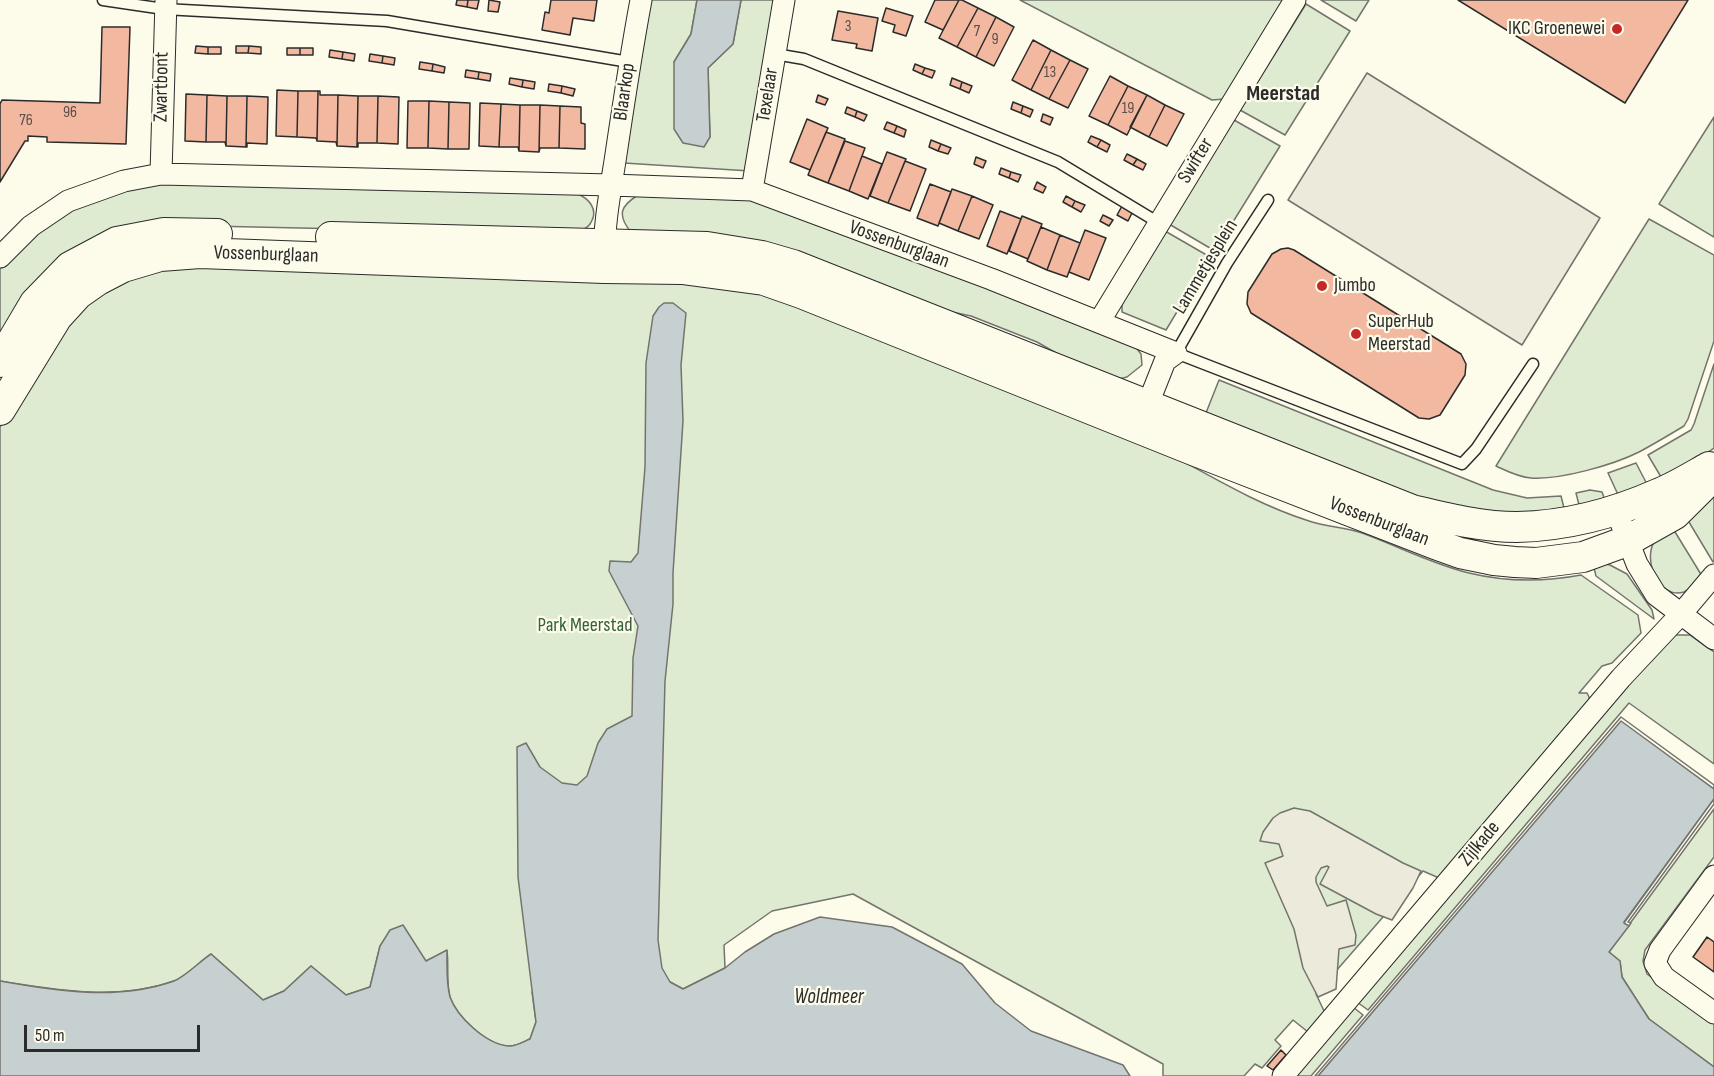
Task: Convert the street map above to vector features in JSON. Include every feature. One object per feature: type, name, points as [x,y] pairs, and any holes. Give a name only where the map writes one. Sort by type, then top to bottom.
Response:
[{"type":"street","name":"Blaarkop","points":[[612,185],[629,62],[641,0]]},
{"type":"street","name":"Texelaar","points":[[752,190],[784,0]]},
{"type":"street","name":"Swifter","points":[[1099,322],[1294,0]]},
{"type":"street","name":"Zwartbont","points":[[161,174],[165,4]]},
{"type":"street","name":"Vossenburglaan","points":[[0,257],[31,226],[68,201],[124,181],[161,174],[752,190],[991,279],[1176,353]]},
{"type":"street","points":[[604,256],[612,185]]},
{"type":"street","name":"Vossenburglaan","points":[[0,362],[35,303],[70,267],[117,242],[164,233],[604,256],[764,280],[1412,510],[1458,521],[1516,527],[1575,522],[1661,493],[1714,464]]},
{"type":"street","name":"Vossenburglaan","points":[[0,410],[57,317],[78,294],[123,267],[160,256],[200,253],[604,256]]},
{"type":"street","points":[[1143,416],[1165,361],[1176,353]]},
{"type":"street","name":"Vossenburglaan","points":[[1143,416],[1460,553],[1494,560],[1536,563],[1632,553],[1714,475]]},
{"type":"street","points":[[1616,510],[1632,553],[1656,596],[1714,639]]},
{"type":"street","points":[[1681,614],[1714,574]]},
{"type":"street","name":"Zijlkade","points":[[1283,1076],[1621,678],[1681,614]]},
{"type":"street","points":[[1714,876],[1660,950],[1655,963],[1664,977],[1714,1013]]},
{"type":"lane","points":[[103,0],[387,21],[629,62]]},
{"type":"lane","points":[[775,54],[804,59],[1058,162],[1159,223]]},
{"type":"lane","name":"Lammetjesplein","points":[[1176,353],[1227,263],[1268,200]]},
{"type":"lane","name":"Vossenburglaan","points":[[1176,353],[1462,464],[1476,449],[1533,364]]},
{"type":"green space","points":[[651,0],[697,0],[691,34],[674,62],[710,137],[708,68],[733,44],[741,0],[779,0],[750,171],[624,163]]},
{"type":"green space","points":[[1020,0],[1285,0],[1224,99],[1212,100]]},
{"type":"green space","points":[[1321,0],[1369,0],[1356,21]]},
{"type":"green space","points":[[1306,4],[1350,31],[1285,135],[1240,110]]},
{"type":"green space","points":[[1714,117],[1714,237],[1659,204]]},
{"type":"green space","points":[[1234,120],[1280,146],[1215,251],[1169,224]]},
{"type":"green space","points":[[157,181],[576,193],[588,201],[594,214],[588,226],[572,234],[164,225],[0,347],[0,268],[24,242],[73,206]]},
{"type":"green space","points":[[638,195],[749,200],[784,208],[1134,345],[1141,354],[1142,365],[1127,377],[1110,381],[1091,373],[1037,342],[971,316],[919,305],[630,231],[622,215],[628,203]]},
{"type":"green space","points":[[1649,219],[1714,255],[1714,341],[1684,426],[1628,457],[1571,474],[1531,478],[1496,466]]},
{"type":"green space","points":[[1165,231],[1210,257],[1166,330],[1122,312],[1122,301]]},
{"type":"green space","name":"Park Meerstad","points":[[160,266],[747,285],[1186,463],[1246,495],[1315,523],[1362,533],[1442,565],[1483,576],[1525,580],[1581,575],[1638,615],[1641,633],[1612,663],[1602,666],[1579,693],[1587,693],[1589,702],[1439,878],[1423,871],[1316,994],[1325,1013],[1308,1032],[1293,1020],[1275,1040],[1281,1046],[1262,1068],[1255,1064],[1244,1076],[1163,1076],[1163,1064],[853,894],[772,911],[724,945],[725,968],[683,989],[670,982],[532,992],[536,1022],[530,1039],[511,1046],[499,1044],[482,1035],[459,1013],[450,997],[447,951],[426,961],[380,946],[370,987],[346,995],[311,966],[284,991],[263,1000],[211,954],[174,981],[131,991],[87,992],[0,981],[0,427],[57,331],[94,292]]},
{"type":"green space","points":[[1714,364],[1714,448],[1664,482],[1648,455],[1691,430]]},
{"type":"green space","points":[[1219,380],[1493,490],[1527,498],[1561,496],[1565,512],[1521,516],[1435,506],[1204,418]]},
{"type":"green space","points":[[1636,463],[1649,488],[1620,499],[1608,473]]},
{"type":"green space","points":[[1714,489],[1714,561],[1713,562],[1686,517]]},
{"type":"green space","points":[[1590,490],[1602,492],[1606,503],[1580,509],[1576,493]]},
{"type":"green space","points":[[1672,527],[1702,576],[1684,592],[1675,593],[1667,590],[1661,585],[1652,568],[1651,550],[1654,542]]},
{"type":"green space","points":[[1601,563],[1627,574],[1652,610],[1654,619],[1596,576],[1593,564]]},
{"type":"green space","points":[[1675,635],[1690,635],[1714,652],[1714,764],[1629,703],[1368,1010],[1357,1002],[1663,644]]},
{"type":"green space","points":[[1714,809],[1714,857],[1645,950],[1643,961],[1647,974],[1714,1023],[1714,1067],[1649,1019],[1622,977],[1620,961],[1609,952]]},
{"type":"green space","points":[[1353,1007],[1363,1015],[1311,1076],[1294,1076]]},
{"type":"shaded area","points":[[1367,73],[1600,218],[1522,345],[1288,200]]},
{"type":"shaded area","points":[[1294,808],[1310,811],[1421,871],[1392,920],[1320,884],[1329,867],[1321,868],[1316,882],[1327,906],[1346,900],[1356,935],[1355,945],[1339,949],[1336,989],[1318,997],[1303,968],[1294,929],[1265,863],[1283,856],[1279,844],[1260,841],[1263,832],[1273,818]]},
{"type":"water","points":[[697,0],[741,0],[733,44],[708,68],[710,137],[704,147],[683,143],[674,129],[674,62],[691,34]]},
{"type":"water","name":"Woldmeer","points":[[664,303],[673,303],[686,313],[681,365],[683,421],[673,604],[665,681],[658,940],[662,968],[670,982],[683,989],[725,968],[774,934],[820,917],[892,927],[962,964],[995,1003],[1031,1031],[1123,1065],[1130,1076],[0,1076],[0,981],[65,991],[131,991],[174,981],[211,954],[263,1000],[284,991],[311,966],[346,995],[370,987],[380,946],[390,930],[403,925],[426,961],[447,950],[447,979],[450,997],[459,1013],[473,1028],[491,1040],[508,1046],[530,1039],[536,1022],[518,877],[517,747],[526,743],[540,767],[562,783],[577,785],[587,776],[598,743],[607,729],[632,716],[633,658],[638,626],[609,571],[610,561],[631,562],[638,553],[645,467],[646,363],[653,316]]},
{"type":"water","points":[[1621,720],[1714,789],[1714,799],[1624,922],[1629,926],[1609,952],[1620,961],[1622,977],[1649,1019],[1714,1067],[1714,1076],[1318,1076]]},
{"type":"pier","points":[[1621,717],[1714,785],[1714,789],[1621,721],[1318,1076],[1315,1076]]},
{"type":"pier","points":[[1714,799],[1714,804],[1628,922],[1631,923],[1629,926],[1624,923]]},
{"type":"building","points":[[457,0],[468,0],[467,7],[456,5]]},
{"type":"building","points":[[468,0],[479,0],[477,9],[467,7]]},
{"type":"building","points":[[489,0],[500,2],[498,12],[488,11]]},
{"type":"building","points":[[551,0],[597,0],[594,21],[573,18],[570,35],[542,30],[545,12],[549,13]]},
{"type":"building","points":[[935,0],[959,0],[943,30],[925,22]]},
{"type":"building","points":[[959,0],[978,8],[957,47],[939,38]]},
{"type":"building","points":[[1458,0],[1688,0],[1625,103]]},
{"type":"building","points":[[886,8],[913,16],[906,36],[893,32],[895,25],[882,21]]},
{"type":"building","points":[[978,8],[996,17],[976,57],[957,47]]},
{"type":"building","points":[[838,11],[878,18],[872,51],[856,48],[857,44],[832,40]]},
{"type":"building","points":[[996,17],[1014,27],[994,66],[976,57]]},
{"type":"building","points":[[102,27],[130,27],[126,144],[47,142],[47,137],[28,136],[28,141],[25,141],[0,182],[0,104],[2,100],[100,103]]},
{"type":"building","points":[[1033,40],[1051,50],[1031,90],[1012,80]]},
{"type":"building","points":[[196,46],[208,47],[208,54],[195,53]]},
{"type":"building","points":[[236,46],[249,46],[248,53],[236,53]]},
{"type":"building","points":[[249,46],[261,47],[261,54],[248,53]]},
{"type":"building","points":[[208,47],[221,47],[221,54],[208,54]]},
{"type":"building","points":[[287,48],[300,48],[300,55],[287,55]]},
{"type":"building","points":[[300,48],[313,48],[313,55],[300,55]]},
{"type":"building","points":[[330,50],[343,52],[342,59],[329,57]]},
{"type":"building","points":[[1051,50],[1070,60],[1049,99],[1031,90]]},
{"type":"building","points":[[343,52],[355,54],[354,61],[342,59]]},
{"type":"building","points":[[370,54],[383,56],[382,63],[369,61]]},
{"type":"building","points":[[383,56],[395,58],[394,65],[382,63]]},
{"type":"building","points":[[1070,60],[1088,69],[1068,108],[1049,99]]},
{"type":"building","points":[[420,62],[433,64],[432,71],[419,69]]},
{"type":"building","points":[[433,64],[445,67],[444,73],[432,71]]},
{"type":"building","points":[[915,64],[925,68],[922,74],[913,70]]},
{"type":"building","points":[[925,68],[935,71],[932,78],[922,74]]},
{"type":"building","points":[[466,70],[479,72],[478,79],[465,77]]},
{"type":"building","points":[[479,72],[491,74],[490,81],[478,79]]},
{"type":"building","points":[[1110,76],[1128,86],[1108,125],[1089,116]]},
{"type":"building","points":[[510,78],[523,80],[522,87],[509,84]]},
{"type":"building","points":[[952,78],[962,82],[960,89],[950,85]]},
{"type":"building","points":[[523,80],[535,82],[534,89],[522,87]]},
{"type":"building","points":[[962,82],[972,86],[969,93],[960,89]]},
{"type":"building","points":[[549,84],[562,86],[561,93],[548,91]]},
{"type":"building","points":[[562,86],[575,89],[573,96],[561,93]]},
{"type":"building","points":[[1128,86],[1147,95],[1127,135],[1108,125]]},
{"type":"building","points":[[277,90],[298,91],[297,137],[276,136]]},
{"type":"building","points":[[298,91],[318,91],[317,141],[316,138],[297,137]]},
{"type":"building","points":[[318,91],[320,95],[338,95],[337,146],[336,142],[317,141]]},
{"type":"building","points":[[186,94],[207,95],[206,142],[185,141]]},
{"type":"building","points":[[207,95],[227,96],[226,146],[225,142],[206,142]]},
{"type":"building","points":[[338,95],[358,96],[357,147],[337,146]]},
{"type":"building","points":[[818,95],[828,99],[825,105],[816,102]]},
{"type":"building","points":[[1147,95],[1165,105],[1149,137],[1130,127]]},
{"type":"building","points":[[227,96],[247,96],[246,147],[226,146]]},
{"type":"building","points":[[247,96],[268,97],[267,144],[247,143],[246,147]]},
{"type":"building","points":[[358,96],[378,96],[377,143],[358,143],[357,147]]},
{"type":"building","points":[[378,96],[399,97],[398,144],[377,143]]},
{"type":"building","points":[[408,101],[429,101],[428,148],[407,148]]},
{"type":"building","points":[[429,101],[449,102],[448,149],[428,148]]},
{"type":"building","points":[[449,102],[470,103],[469,149],[448,149]]},
{"type":"building","points":[[1013,102],[1023,106],[1021,113],[1011,109]]},
{"type":"building","points":[[480,103],[501,104],[499,147],[479,146]]},
{"type":"building","points":[[501,104],[520,105],[519,151],[518,147],[499,147]]},
{"type":"building","points":[[520,105],[540,105],[539,152],[519,151]]},
{"type":"building","points":[[540,105],[560,106],[559,148],[540,148],[539,152]]},
{"type":"building","points":[[1165,105],[1184,114],[1167,146],[1149,137]]},
{"type":"building","points":[[560,106],[581,107],[581,123],[585,124],[585,149],[559,148]]},
{"type":"building","points":[[1023,106],[1033,110],[1030,117],[1021,113]]},
{"type":"building","points":[[847,107],[857,111],[855,117],[845,113]]},
{"type":"building","points":[[857,111],[867,115],[864,121],[855,117]]},
{"type":"building","points":[[1043,114],[1053,118],[1050,125],[1041,121]]},
{"type":"building","points":[[807,119],[828,128],[810,170],[790,162]]},
{"type":"building","points":[[887,122],[897,126],[894,133],[884,129]]},
{"type":"building","points":[[897,126],[906,130],[904,137],[894,133]]},
{"type":"building","points":[[826,132],[845,139],[828,183],[808,175]]},
{"type":"building","points":[[1091,136],[1101,140],[1097,147],[1088,142]]},
{"type":"building","points":[[931,140],[941,144],[938,151],[929,147]]},
{"type":"building","points":[[1101,140],[1110,145],[1107,152],[1097,147]]},
{"type":"building","points":[[845,141],[865,148],[849,191],[828,183]]},
{"type":"building","points":[[941,144],[951,148],[948,154],[938,151]]},
{"type":"building","points":[[887,152],[906,159],[888,203],[870,196]]},
{"type":"building","points":[[1127,154],[1137,159],[1133,165],[1124,160]]},
{"type":"building","points":[[862,156],[882,164],[868,199],[849,191]]},
{"type":"building","points":[[976,157],[986,161],[983,168],[974,164]]},
{"type":"building","points":[[1137,159],[1146,164],[1143,170],[1133,165]]},
{"type":"building","points":[[905,161],[926,169],[910,211],[888,203]]},
{"type":"building","points":[[1001,168],[1011,172],[1009,178],[999,174]]},
{"type":"building","points":[[1011,172],[1021,175],[1018,182],[1009,178]]},
{"type":"building","points":[[1037,182],[1046,187],[1043,193],[1034,189]]},
{"type":"building","points":[[930,184],[951,192],[938,226],[917,218]]},
{"type":"building","points":[[952,189],[972,196],[958,231],[939,223]]},
{"type":"building","points":[[972,196],[993,205],[979,239],[958,231]]},
{"type":"building","points":[[1066,196],[1075,201],[1072,207],[1063,202]]},
{"type":"building","points":[[1075,201],[1085,205],[1081,212],[1072,207]]},
{"type":"building","points":[[1122,206],[1133,211],[1128,221],[1117,215]]},
{"type":"building","points":[[1000,211],[1021,219],[1007,254],[987,246]]},
{"type":"building","points":[[1103,215],[1113,220],[1109,226],[1100,221]]},
{"type":"building","points":[[1022,216],[1042,224],[1028,259],[1009,251]]},
{"type":"building","points":[[1041,227],[1060,235],[1047,270],[1027,261]]},
{"type":"building","points":[[1085,230],[1106,238],[1089,280],[1069,272]]},
{"type":"building","points":[[1060,235],[1080,243],[1067,277],[1047,270]]},
{"type":"building","name":"SuperHub Meerstad","points":[[1288,248],[1461,354],[1466,364],[1465,375],[1440,415],[1429,419],[1419,418],[1251,313],[1247,304],[1248,292],[1272,254]]},
{"type":"building","points":[[1707,937],[1714,942],[1714,972],[1693,957]]},
{"type":"building","points":[[1281,1050],[1286,1055],[1273,1070],[1267,1066]]},
{"type":"place","name":"IKC Groenewei","points":[[1617,29]]},
{"type":"place","name":"Jumbo","points":[[1322,286]]},
{"type":"place","name":"SuperHub Meerstad","points":[[1356,334]]},
{"type":"district","name":"Meerstad","points":[[1283,94]]}]
